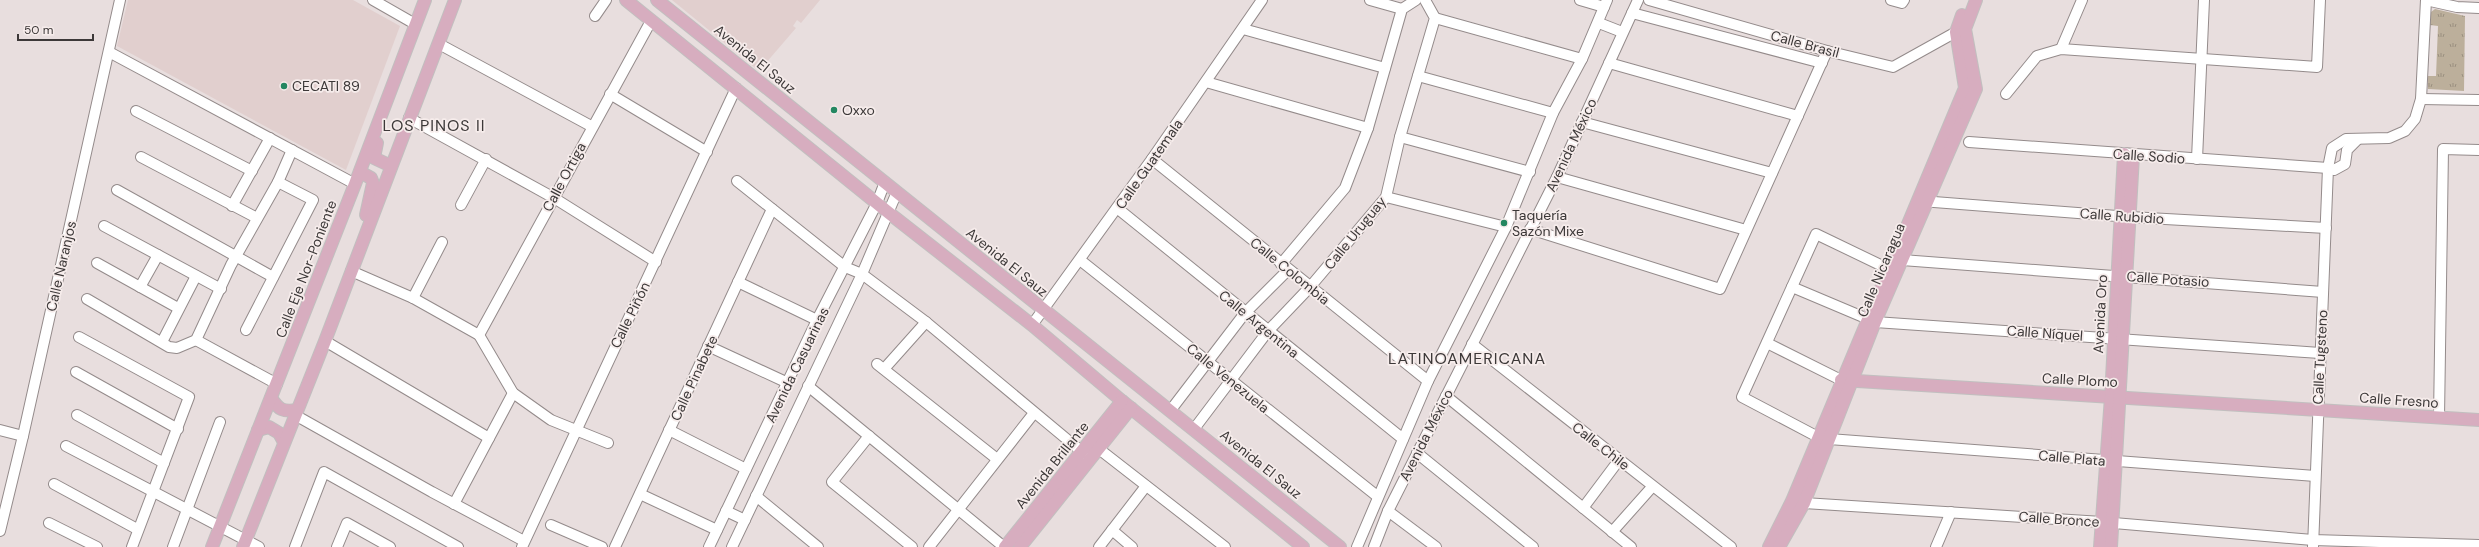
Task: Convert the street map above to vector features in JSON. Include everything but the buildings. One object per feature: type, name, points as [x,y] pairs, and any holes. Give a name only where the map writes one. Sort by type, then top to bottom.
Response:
[{"type":"main road","name":"Calle Eje Nor-Poniente","points":[[212,547],[360,172],[424,0]]},
{"type":"main road","points":[[244,544],[325,341],[455,0]]},
{"type":"main road","points":[[626,0],[877,203],[1032,325],[1127,405],[1303,547]]},
{"type":"main road","name":"Avenida El Sauz","points":[[657,0],[1340,547]]},
{"type":"main road","points":[[1960,31],[1968,0]]},
{"type":"main road","points":[[1960,31],[1976,0]]},
{"type":"main road","name":"Calle Nicaragua","points":[[1779,547],[1804,503],[1824,438],[1892,270],[1922,201],[1976,89],[1960,31]]},
{"type":"main road","points":[[732,85],[740,66]]},
{"type":"main road","points":[[383,110],[383,123],[374,156],[375,159],[391,166]]},
{"type":"main road","name":"Avenida Oro","points":[[2100,547],[2107,523],[2116,397],[2129,155]]},
{"type":"main road","points":[[360,172],[371,178],[373,183],[364,226],[364,238]]},
{"type":"main road","name":"Calle Plomo","points":[[1846,381],[2318,410]]},
{"type":"main road","points":[[271,398],[278,408],[285,412],[296,413]]},
{"type":"main road","name":"Avenida Brillante","points":[[1087,455],[1099,449],[1127,405]]},
{"type":"main road","name":"Avenida Brillante","points":[[1004,547],[1022,543],[1087,455],[1127,405]]},
{"type":"main road","name":"Calle Fresno","points":[[2318,410],[2479,420]]},
{"type":"main road","points":[[258,430],[269,427],[279,433],[284,442]]},
{"type":"main road","name":"Calle Nicaragua","points":[[1769,547],[1824,438]]},
{"type":"main road","name":"Avenida Oro","points":[[2107,523],[2111,547]]},
{"type":"street","name":"Calle Naranjos","points":[[0,531],[23,436],[120,0]]},
{"type":"street","points":[[373,0],[415,24]]},
{"type":"street","points":[[595,16],[606,0]]},
{"type":"street","name":"Calle Guatemala","points":[[1032,325],[1042,309],[1080,260],[1152,159],[1262,0]]},
{"type":"street","points":[[1370,0],[1402,9]]},
{"type":"street","points":[[1170,411],[1245,313],[1284,267],[1345,188],[1368,128],[1402,9],[1416,0]]},
{"type":"street","points":[[1425,0],[1435,18],[1582,59]]},
{"type":"street","points":[[1580,0],[1606,3]]},
{"type":"street","name":"Avenida México","points":[[1374,547],[1388,511],[1557,176],[1638,0]]},
{"type":"street","name":"Calle Brasil","points":[[1649,0],[1827,51],[1893,67],[1960,31]]},
{"type":"street","points":[[1891,0],[1902,3],[1904,0]]},
{"type":"street","points":[[2061,49],[2082,0]]},
{"type":"street","points":[[2197,159],[2204,0]]},
{"type":"street","points":[[2006,94],[2036,56],[2061,49],[2317,67],[2320,0]]},
{"type":"street","points":[[2426,0],[2457,7],[2479,8]]},
{"type":"street","name":"Calle Tugsteno","points":[[2313,543],[2328,168],[2332,148],[2346,139],[2358,140],[2389,138],[2405,131],[2415,119],[2421,99],[2426,0]]},
{"type":"street","name":"Avenida México","points":[[1357,547],[1377,496],[1428,381],[1506,227],[1530,172],[1553,113],[1582,59],[1599,23],[1606,3]]},
{"type":"street","points":[[1632,13],[1822,63]]},
{"type":"street","name":"Calle Uruguay","points":[[1194,429],[1268,331],[1310,287],[1386,197],[1400,137],[1435,18]]},
{"type":"street","name":"Calle Ortiga","points":[[479,335],[554,198],[591,126],[651,21]]},
{"type":"street","points":[[1599,23],[1622,32]]},
{"type":"street","points":[[1243,29],[1385,68]]},
{"type":"street","points":[[439,44],[591,126]]},
{"type":"street","points":[[1530,229],[1720,289],[1827,51]]},
{"type":"street","points":[[109,52],[355,184]]},
{"type":"street","points":[[1609,63],[1798,116]]},
{"type":"street","points":[[1418,76],[1553,113]]},
{"type":"street","points":[[1206,82],[1368,128]]},
{"type":"street","name":"Calle Piñón","points":[[523,544],[574,430],[656,262],[707,152],[732,85]]},
{"type":"street","points":[[610,94],[707,152]]},
{"type":"street","points":[[2421,99],[2479,100]]},
{"type":"street","points":[[136,111],[252,171]]},
{"type":"street","points":[[409,118],[486,159],[554,198],[656,262]]},
{"type":"street","points":[[1582,122],[1772,172]]},
{"type":"street","points":[[1400,137],[1530,172]]},
{"type":"street","points":[[232,206],[270,138]]},
{"type":"street","name":"Calle Sodio","points":[[1970,142],[2129,155],[2328,168],[2334,170],[2346,164],[2347,150],[2358,140]]},
{"type":"street","points":[[2439,418],[2443,149],[2479,150]]},
{"type":"street","points":[[87,299],[169,347],[176,348],[196,340],[221,289],[233,260],[278,182],[292,150]]},
{"type":"street","points":[[141,157],[257,218]]},
{"type":"street","points":[[461,205],[486,159]]},
{"type":"street","name":"Calle Colombia","points":[[1152,159],[1284,267],[1428,381]]},
{"type":"street","points":[[1557,176],[1746,230]]},
{"type":"street","points":[[737,181],[845,267],[862,274],[926,322],[1034,413],[1087,455]]},
{"type":"street","points":[[246,330],[312,200],[278,182]]},
{"type":"street","name":"Avenida Casuarinas","points":[[709,547],[817,320],[877,203],[884,182]]},
{"type":"street","points":[[117,190],[233,260],[274,277]]},
{"type":"street","name":"Avenida Casuarinas","points":[[732,547],[862,274],[890,213],[897,192]]},
{"type":"street","points":[[1386,197],[1506,227]]},
{"type":"street","name":"Calle Rubidio","points":[[1922,201],[2125,216],[2326,228]]},
{"type":"street","name":"Calle Argentina","points":[[1117,208],[1245,313],[1403,439]]},
{"type":"street","name":"Calle Pinabete","points":[[615,547],[772,209]]},
{"type":"street","points":[[104,226],[221,289]]},
{"type":"street","points":[[1824,438],[1742,397],[1816,234],[1892,270]]},
{"type":"street","points":[[413,298],[442,242]]},
{"type":"street","points":[[140,287],[158,255]]},
{"type":"street","name":"Calle Potasio","points":[[1898,258],[2323,292]]},
{"type":"street","name":"Calle Venezuela","points":[[1080,260],[1377,496]]},
{"type":"street","points":[[97,263],[178,308]]},
{"type":"street","points":[[352,271],[413,298],[479,335],[512,393],[550,420],[608,443]]},
{"type":"street","points":[[162,342],[178,308],[196,276]]},
{"type":"street","points":[[738,282],[817,320]]},
{"type":"street","points":[[1792,287],[1871,321]]},
{"type":"street","name":"Calle Níquel","points":[[1871,321],[2320,353]]},
{"type":"street","points":[[926,322],[880,366],[997,459]]},
{"type":"street","points":[[79,337],[189,397],[178,429],[137,529],[132,547]]},
{"type":"street","points":[[196,340],[277,384]]},
{"type":"street","points":[[325,341],[489,438]]},
{"type":"street","points":[[1767,343],[1846,381]]},
{"type":"street","name":"Calle Chile","points":[[1472,344],[1652,487],[1731,547]]},
{"type":"street","points":[[708,346],[788,383]]},
{"type":"street","points":[[76,372],[178,429]]},
{"type":"street","points":[[808,386],[1004,547]]},
{"type":"street","points":[[454,504],[512,393]]},
{"type":"street","points":[[1446,396],[1630,547]]},
{"type":"street","points":[[296,413],[523,544]]},
{"type":"street","points":[[929,547],[957,509],[1034,413]]},
{"type":"street","points":[[77,415],[164,463]]},
{"type":"street","points":[[173,547],[220,422]]},
{"type":"street","points":[[0,430],[23,436]]},
{"type":"street","points":[[669,430],[746,470]]},
{"type":"street","points":[[869,436],[832,482],[912,547]]},
{"type":"street","name":"Calle Plata","points":[[1824,438],[2315,476]]},
{"type":"street","points":[[66,446],[219,526],[244,544],[259,547]]},
{"type":"street","points":[[1099,449],[1225,547]]},
{"type":"street","points":[[1417,453],[1533,547]]},
{"type":"street","points":[[1584,508],[1619,460]]},
{"type":"street","points":[[295,547],[324,472],[458,547]]},
{"type":"street","points":[[54,484],[137,529]]},
{"type":"street","points":[[1099,547],[1146,486]]},
{"type":"street","points":[[1612,532],[1652,487]]},
{"type":"street","points":[[640,494],[717,530]]},
{"type":"street","points":[[756,496],[817,547]]},
{"type":"street","name":"Calle Bronce","points":[[1804,503],[2107,523],[2313,543],[2479,544]]},
{"type":"street","points":[[726,511],[745,520]]},
{"type":"street","points":[[1388,511],[1436,547]]},
{"type":"street","points":[[1936,547],[1951,512]]},
{"type":"street","points":[[49,523],[97,547]]},
{"type":"street","points":[[336,547],[347,523],[390,547]]},
{"type":"street","points":[[551,525],[602,547]]},
{"type":"street","points":[[1112,530],[1132,547]]},
{"type":"shaded area","name":"CECATI 89","points":[[128,0],[353,0],[400,26],[346,170],[117,46]]},
{"type":"shaded area","points":[[672,0],[820,0],[801,23],[797,20],[793,26],[796,28],[759,71]]},
{"type":"green space","points":[[2435,9],[2465,16],[2464,91],[2428,89],[2428,76],[2436,76],[2438,26],[2430,25],[2431,12]]},
{"type":"place","name":"CECATI 89","points":[[284,86]]},
{"type":"place","name":"Oxxo","points":[[834,110]]},
{"type":"place","name":"Taquería Sazón Mixe","points":[[1504,223]]},
{"type":"district","name":"LOS PINOS II","points":[[434,125]]},
{"type":"district","name":"LATINOAMERICANA","points":[[1467,358]]}]
